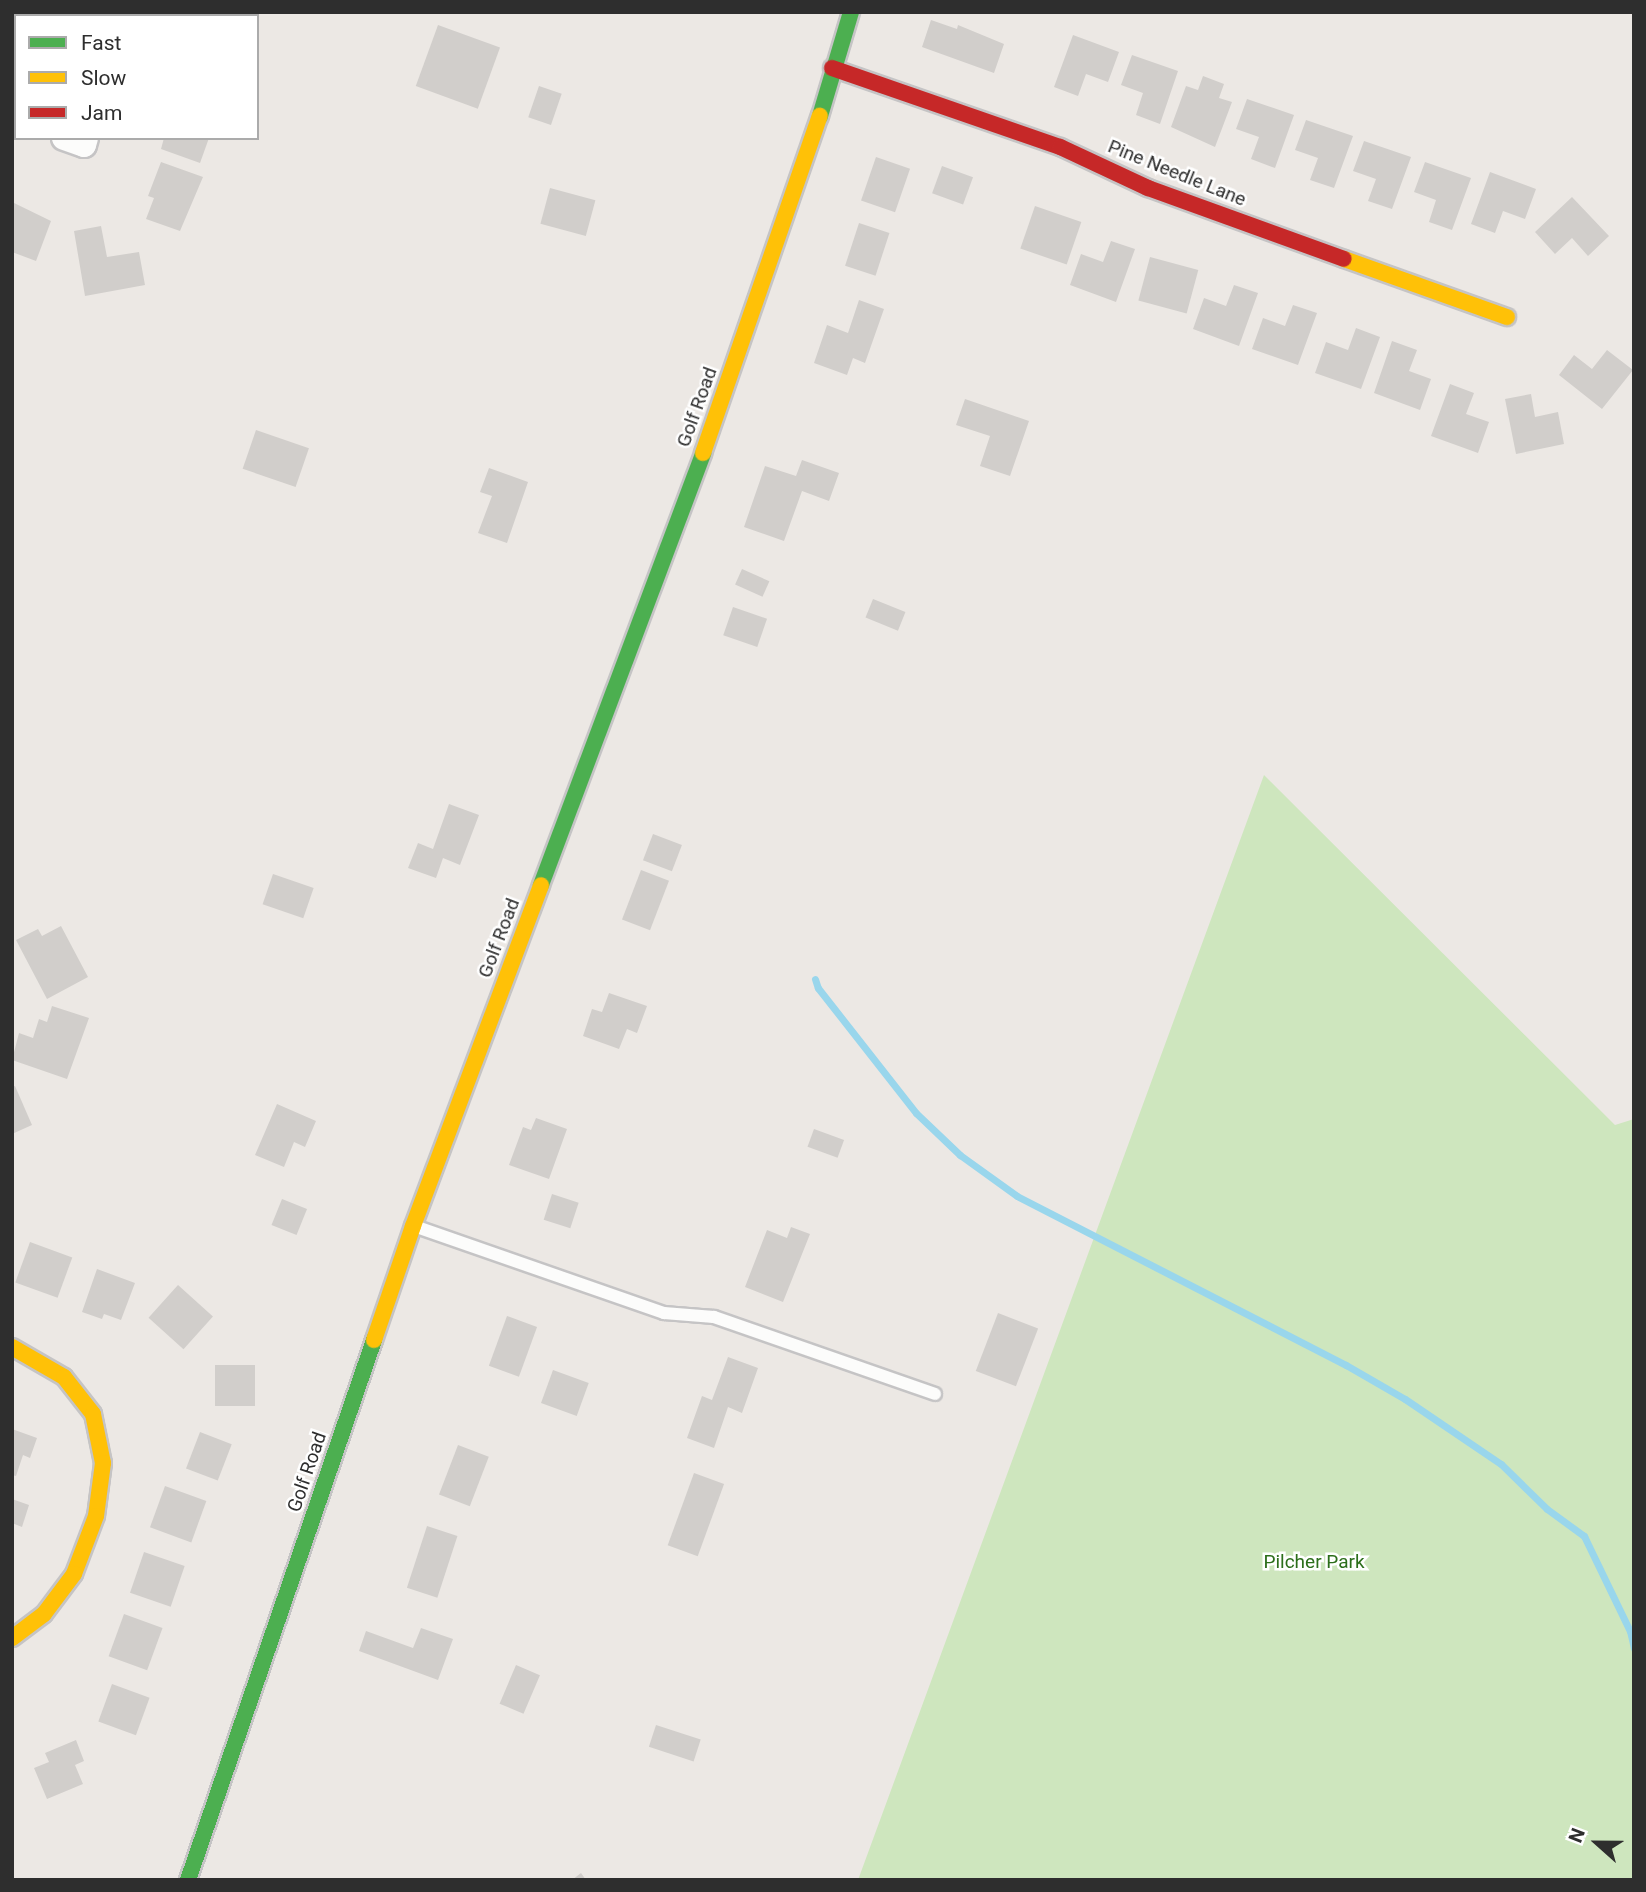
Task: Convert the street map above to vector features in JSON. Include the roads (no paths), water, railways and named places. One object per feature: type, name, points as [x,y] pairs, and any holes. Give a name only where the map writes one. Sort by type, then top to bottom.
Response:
[{"type":"street","name":"Golf Road","points":[[188,1880],[413,1226],[709,438],[818,125],[832,68],[851,12]]},
{"type":"street","name":"Pine Needle Lane","points":[[832,68],[1060,147],[1148,188],[1507,317]]},
{"type":"street","points":[[12,1347],[64,1377],[86,1404],[93,1414],[103,1463],[96,1516],[74,1574],[44,1614],[12,1638]]},
{"type":"lane","points":[[413,1226],[664,1313],[714,1317],[935,1394]]},
{"type":"waterway","points":[[815,979],[818,988],[916,1113],[960,1155],[1017,1196],[1346,1365],[1405,1399],[1501,1464],[1547,1509],[1584,1536],[1630,1631],[1634,1649]]},
{"type":"park label","name":"Pilcher Park","points":[[1314,1562]]}]
